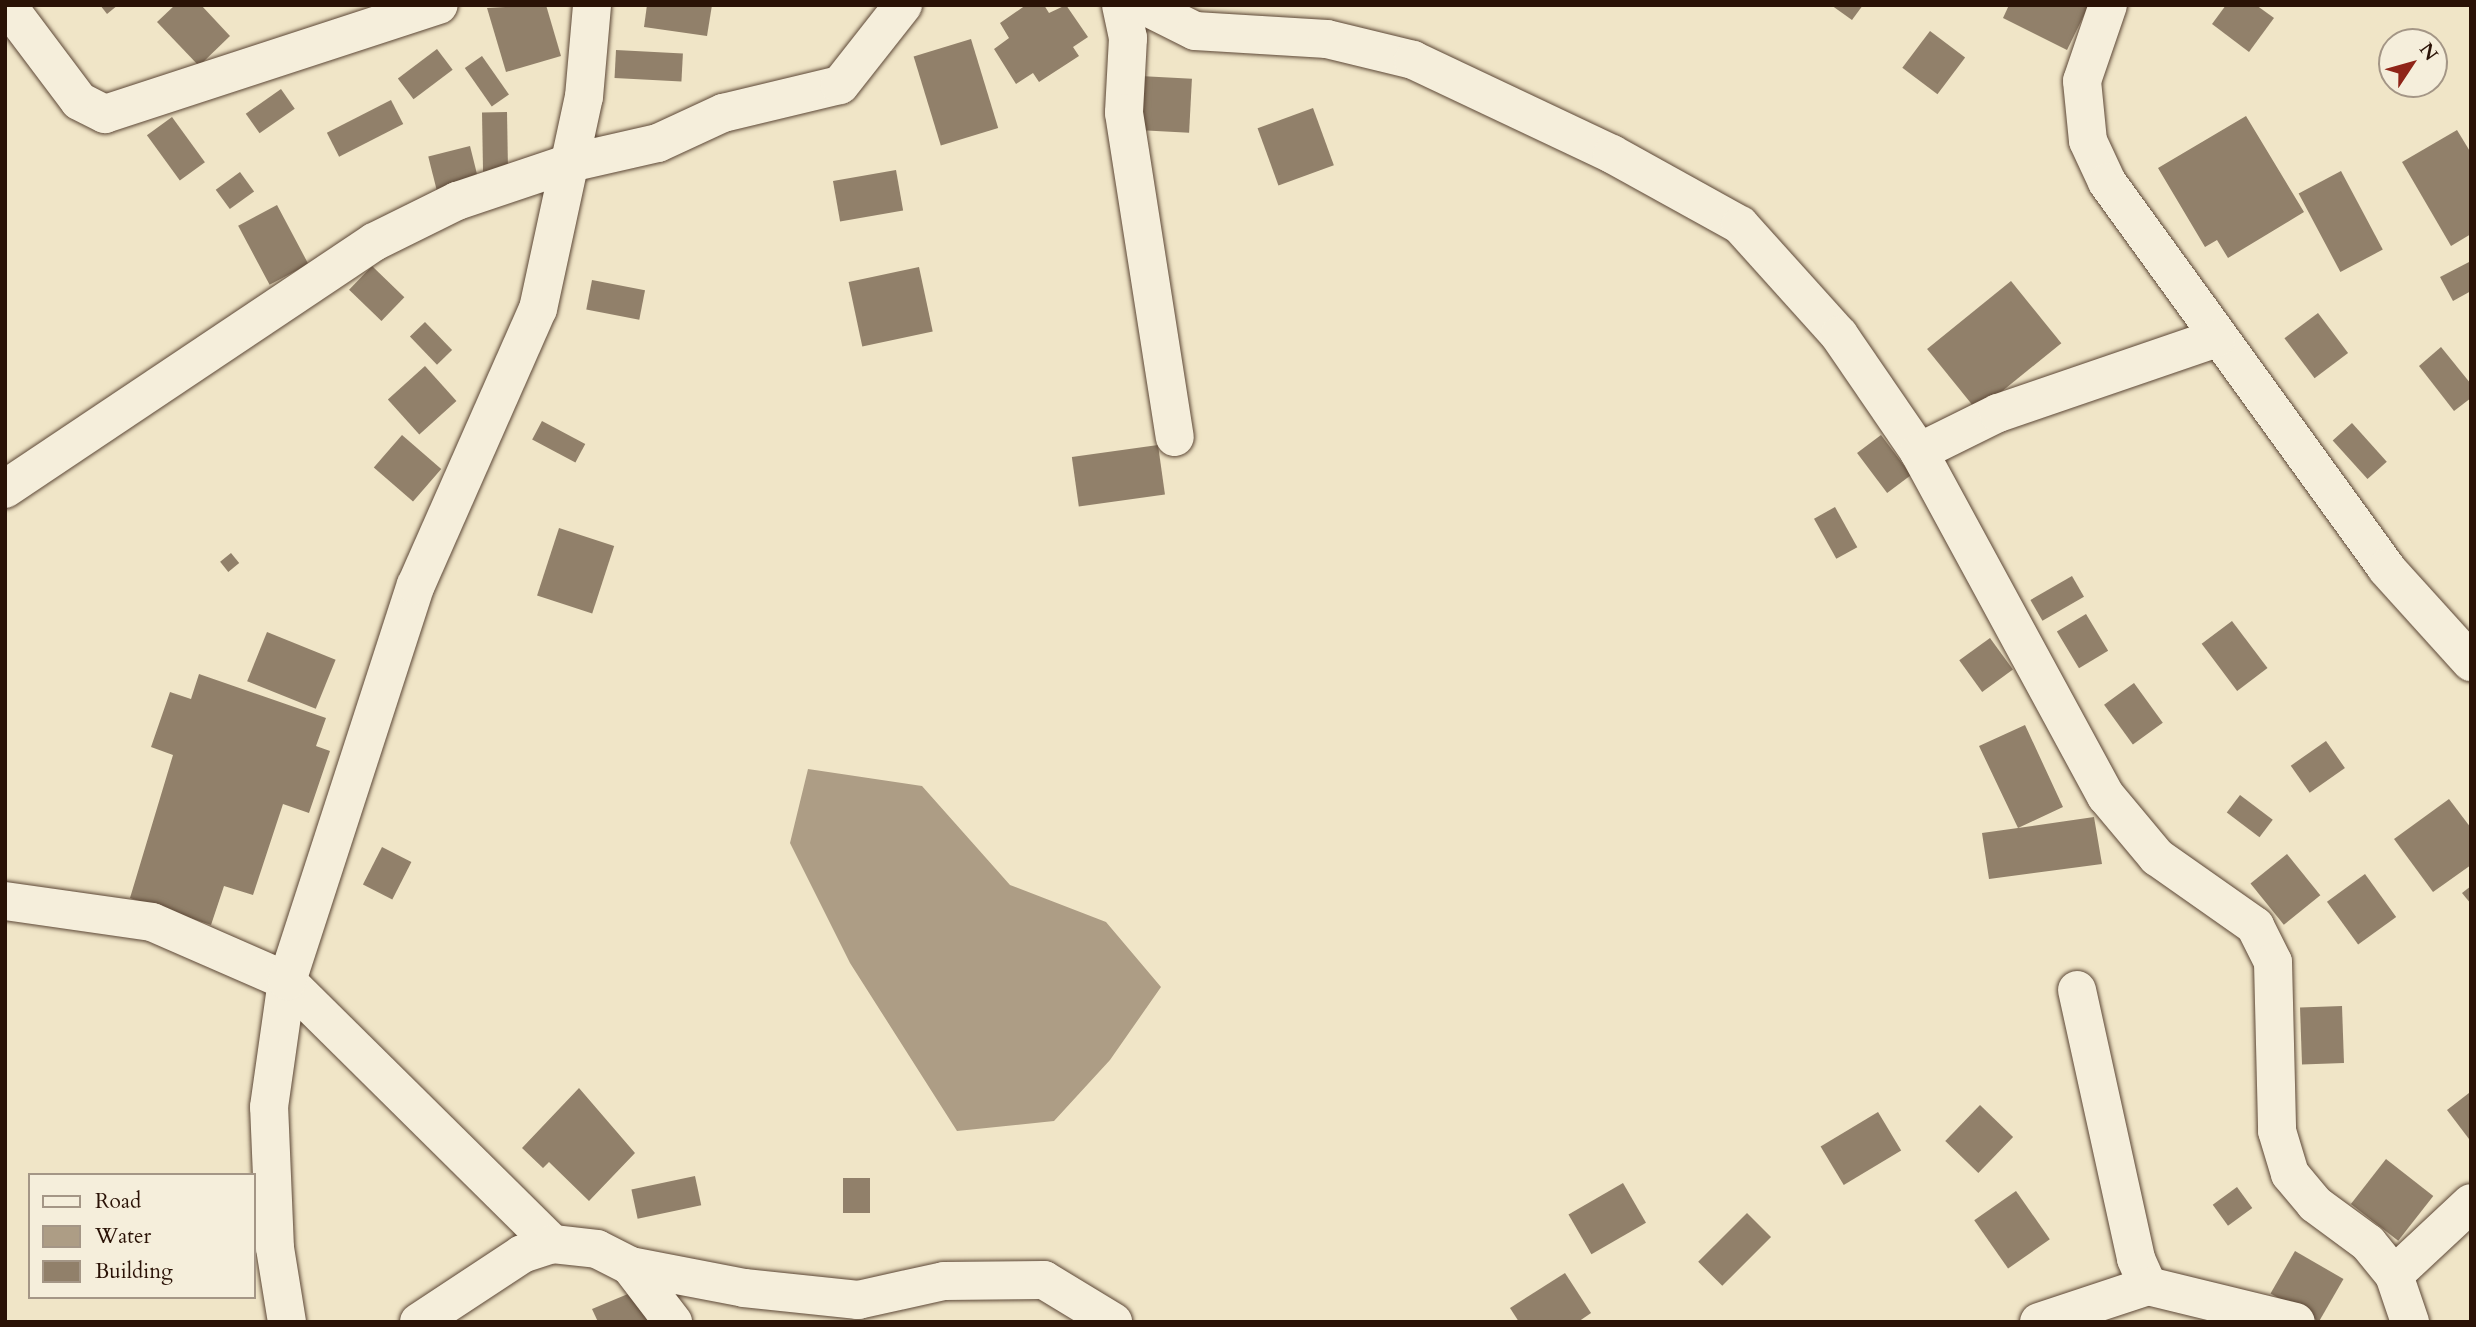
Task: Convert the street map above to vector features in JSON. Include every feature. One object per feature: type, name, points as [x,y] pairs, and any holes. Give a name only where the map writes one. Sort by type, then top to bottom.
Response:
[{"type":"street","points":[[13,13],[79,101],[105,114],[439,5]]},
{"type":"street","points":[[287,1322],[275,1248],[269,1107],[287,981],[416,586],[538,309],[584,97],[592,5]]},
{"type":"street","points":[[5,489],[374,242],[457,201],[570,163],[658,143],[723,113],[841,85],[903,5]]},
{"type":"street","points":[[1121,5],[1128,38],[1125,126],[1175,437]]},
{"type":"street","points":[[1143,5],[1195,31],[1327,39],[1413,60],[1612,154],[1740,225],[1839,335],[1919,452],[2106,796],[2157,857],[2255,926],[2273,962],[2277,1132],[2290,1174],[2315,1204],[2368,1243],[2394,1275],[2410,1322]]},
{"type":"street","points":[[2108,5],[2082,81],[2088,141],[2107,182],[2217,338],[2386,568],[2471,662]]},
{"type":"street","points":[[1919,452],[1998,413],[2217,338]]},
{"type":"street","points":[[5,901],[152,922],[287,981],[553,1244]]},
{"type":"street","points":[[2077,990],[2136,1259],[2148,1286]]},
{"type":"street","points":[[2394,1275],[2471,1203]]},
{"type":"street","points":[[419,1322],[522,1254],[553,1244],[597,1249],[631,1266],[858,1300],[944,1282],[1044,1280],[1111,1321]]},
{"type":"street","points":[[631,1266],[673,1322]]},
{"type":"street","points":[[2039,1322],[2148,1286],[2296,1322]]},
{"type":"water","points":[[808,769],[922,786],[1010,885],[1106,922],[1161,987],[1110,1060],[1054,1121],[957,1131],[850,963],[790,843]]},
{"type":"building","points":[[100,5],[118,5],[107,14]]},
{"type":"building","points":[[175,5],[201,5],[230,36],[199,66],[157,22]]},
{"type":"building","points":[[546,5],[561,56],[506,72],[487,8]]},
{"type":"building","points":[[647,5],[712,5],[707,36],[644,27]]},
{"type":"building","points":[[1026,5],[1044,5],[1049,13],[1066,5],[1088,37],[1073,47],[1079,56],[1039,82],[1033,73],[1016,84],[994,49],[1009,38],[1000,23]]},
{"type":"building","points":[[1831,5],[1863,5],[1852,20]]},
{"type":"building","points":[[2009,5],[2089,5],[2067,50],[2003,18]]},
{"type":"building","points":[[2226,5],[2256,5],[2274,18],[2249,52],[2212,24]]},
{"type":"building","points":[[1930,31],[1965,57],[1937,94],[1902,68]]},
{"type":"building","points":[[971,39],[998,128],[941,145],[914,57]]},
{"type":"building","points":[[437,49],[453,70],[414,99],[398,78]]},
{"type":"building","points":[[616,50],[683,54],[681,81],[615,78]]},
{"type":"building","points":[[482,56],[509,95],[492,107],[465,68]]},
{"type":"building","points":[[1140,76],[1192,79],[1189,133],[1137,130]]},
{"type":"building","points":[[281,89],[295,109],[260,133],[246,114]]},
{"type":"building","points":[[391,100],[403,124],[339,157],[327,133]]},
{"type":"building","points":[[1313,108],[1334,165],[1278,186],[1258,128]]},
{"type":"building","points":[[482,112],[507,112],[508,171],[483,171]]},
{"type":"building","points":[[2246,116],[2304,212],[2228,258],[2217,240],[2205,247],[2158,168]]},
{"type":"building","points":[[172,117],[205,162],[180,181],[147,135]]},
{"type":"building","points":[[2457,130],[2471,153],[2471,234],[2451,246],[2402,162]]},
{"type":"building","points":[[470,146],[479,181],[437,191],[428,156]]},
{"type":"building","points":[[896,170],[903,210],[840,221],[833,181]]},
{"type":"building","points":[[2341,171],[2383,250],[2340,272],[2299,194]]},
{"type":"building","points":[[240,172],[254,191],[230,209],[216,190]]},
{"type":"building","points":[[277,205],[308,264],[270,285],[238,226]]},
{"type":"building","points":[[2471,261],[2471,291],[2453,301],[2440,277]]},
{"type":"building","points":[[372,266],[404,297],[381,321],[349,290]]},
{"type":"building","points":[[919,267],[933,332],[862,347],[849,282]]},
{"type":"building","points":[[592,280],[645,290],[639,320],[586,309]]},
{"type":"building","points":[[2011,281],[2061,343],[1977,411],[1927,349]]},
{"type":"building","points":[[2318,313],[2348,353],[2315,378],[2284,338]]},
{"type":"building","points":[[425,322],[452,350],[437,365],[410,337]]},
{"type":"building","points":[[2441,347],[2471,384],[2471,398],[2454,411],[2419,366]]},
{"type":"building","points":[[425,366],[456,401],[419,434],[388,399]]},
{"type":"building","points":[[542,421],[585,444],[575,463],[532,440]]},
{"type":"building","points":[[2352,423],[2387,462],[2367,479],[2333,440]]},
{"type":"building","points":[[402,435],[441,469],[413,502],[374,467]]},
{"type":"building","points":[[1881,435],[1911,475],[1887,493],[1857,453]]},
{"type":"building","points":[[1158,445],[1165,495],[1079,507],[1072,457]]},
{"type":"building","points":[[1835,507],[1857,547],[1836,559],[1814,519]]},
{"type":"building","points":[[559,528],[614,546],[592,613],[537,596]]},
{"type":"building","points":[[231,553],[239,563],[228,572],[220,562]]},
{"type":"building","points":[[2072,576],[2084,597],[2042,621],[2030,600]]},
{"type":"building","points":[[2086,614],[2108,651],[2079,668],[2057,632]]},
{"type":"building","points":[[2232,621],[2268,668],[2237,691],[2202,644]]},
{"type":"building","points":[[267,632],[336,660],[316,709],[247,681]]},
{"type":"building","points":[[1990,638],[2013,670],[1982,692],[1959,660]]},
{"type":"building","points":[[199,674],[326,718],[316,746],[330,751],[309,813],[283,804],[253,895],[224,886],[211,925],[130,898],[173,755],[151,747],[170,692],[191,699]]},
{"type":"building","points":[[2134,683],[2163,723],[2133,744],[2104,705]]},
{"type":"building","points":[[2025,725],[2063,807],[2018,828],[1979,746]]},
{"type":"building","points":[[2326,741],[2345,768],[2310,793],[2291,766]]},
{"type":"building","points":[[2240,795],[2273,820],[2260,837],[2227,813]]},
{"type":"building","points":[[2449,799],[2471,828],[2471,865],[2433,892],[2394,839]]},
{"type":"building","points":[[2094,817],[2102,864],[1989,879],[1982,833]]},
{"type":"building","points":[[382,847],[411,862],[392,899],[363,884]]},
{"type":"building","points":[[2287,854],[2320,895],[2284,925],[2250,884]]},
{"type":"building","points":[[2365,874],[2396,917],[2358,945],[2327,902]]},
{"type":"building","points":[[2471,886],[2471,904],[2462,893]]},
{"type":"building","points":[[2342,1006],[2344,1063],[2302,1064],[2300,1007]]},
{"type":"building","points":[[579,1088],[635,1153],[589,1201],[549,1162],[543,1168],[522,1148]]},
{"type":"building","points":[[2469,1093],[2471,1138],[2469,1139],[2447,1110]]},
{"type":"building","points":[[1980,1105],[2013,1137],[1978,1173],[1945,1141]]},
{"type":"building","points":[[1878,1112],[1901,1151],[1844,1185],[1821,1147]]},
{"type":"building","points":[[2386,1159],[2433,1196],[2398,1241],[2351,1204]]},
{"type":"building","points":[[695,1176],[701,1205],[638,1219],[631,1190]]},
{"type":"building","points":[[843,1178],[870,1178],[870,1213],[843,1213]]},
{"type":"building","points":[[1623,1183],[1646,1223],[1591,1254],[1568,1214]]},
{"type":"building","points":[[2237,1187],[2252,1208],[2228,1226],[2213,1205]]},
{"type":"building","points":[[2016,1191],[2050,1239],[2008,1269],[1974,1220]]},
{"type":"building","points":[[1747,1213],[1771,1237],[1722,1286],[1698,1262]]},
{"type":"building","points":[[2295,1251],[2343,1279],[2319,1321],[2270,1293]]},
{"type":"building","points":[[1565,1273],[1591,1313],[1578,1322],[1519,1322],[1510,1308]]},
{"type":"building","points":[[635,1291],[648,1322],[598,1322],[592,1309]]}]
